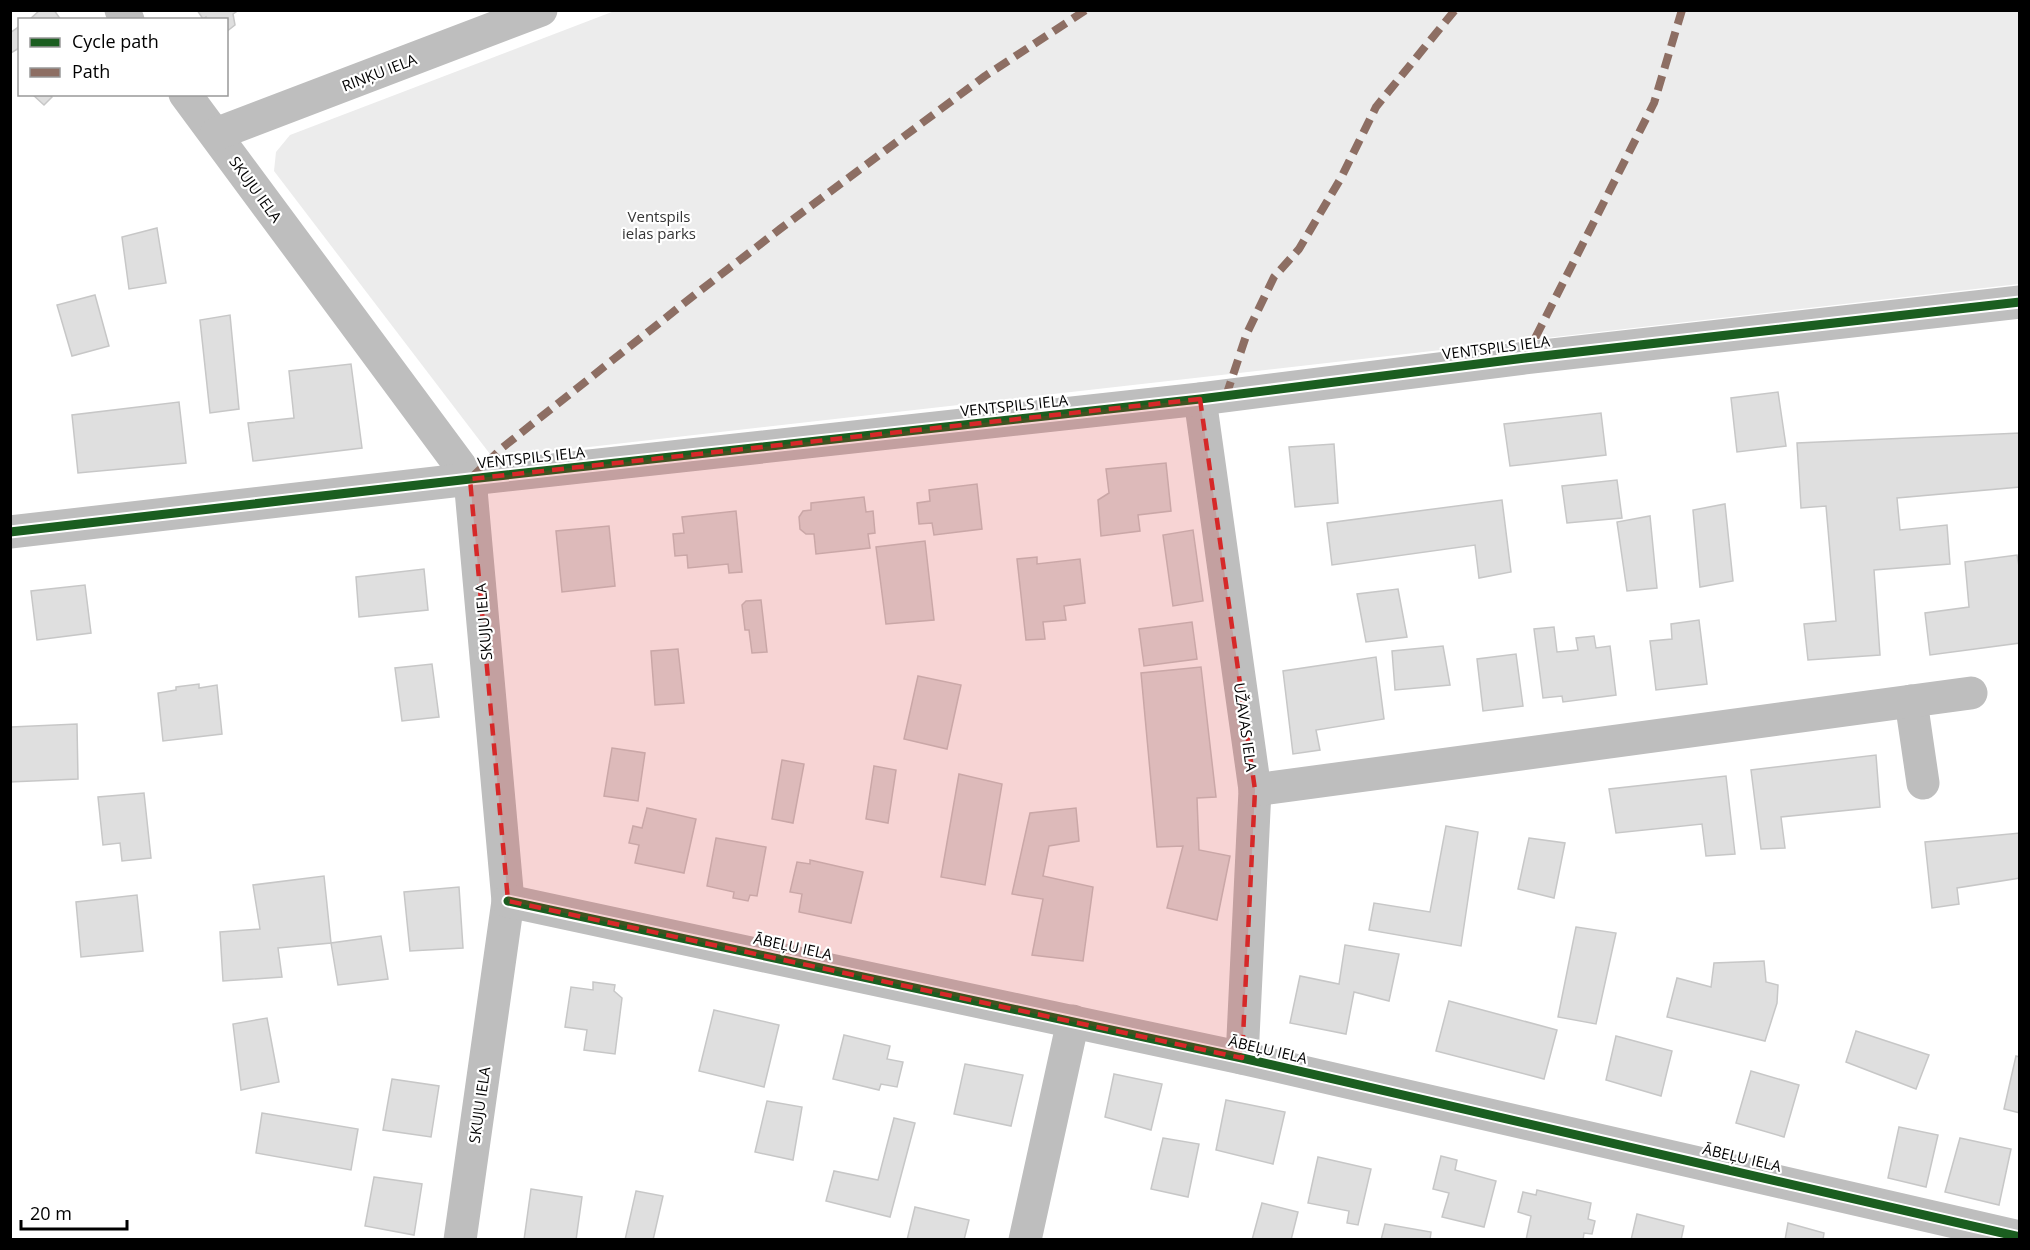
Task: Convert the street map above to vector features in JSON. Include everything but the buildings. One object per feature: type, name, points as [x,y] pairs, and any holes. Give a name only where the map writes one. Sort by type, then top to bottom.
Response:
[{"type":"street","name":"RIŅĶU IELA","points":[[216,134],[541,10]]},
{"type":"street","name":"SKUJU IELA","points":[[187,96],[470,479],[508,901],[460,1239]]},
{"type":"street","name":"VENTSPILS IELA","points":[[10,532],[1200,399],[1525,358],[2019,302]]},
{"type":"street","name":"UŽAVAS IELA","points":[[1200,399],[1255,790],[1242,1058]]},
{"type":"street","points":[[1255,790],[1971,693]]},
{"type":"street","points":[[1911,701],[1923,783]]},
{"type":"street","name":"ĀBEĻU IELA","points":[[508,901],[1242,1058],[2019,1237]]},
{"type":"street","points":[[1025,1239],[1073,1021]]},
{"type":"highlighted area","points":[[1200,399],[1255,790],[1242,1058],[508,901],[470,479]]},
{"type":"green space","name":"Ventspils ielas parks","points":[[617,10],[2019,11],[2019,284],[493,458],[274,171],[276,152],[290,135]]},
{"type":"marked path","points":[[470,479],[502,448],[780,229],[985,76],[1086,10]]},
{"type":"marked path","points":[[1226,396],[1247,333],[1274,277],[1299,249],[1341,178],[1376,107],[1455,10]]},
{"type":"marked path","points":[[1525,358],[1654,103],[1682,10]]},
{"type":"cycle path","points":[[10,532],[1200,399],[1525,358],[2020,302]]},
{"type":"cycle path","points":[[508,901],[1242,1058],[2020,1237]]}]
